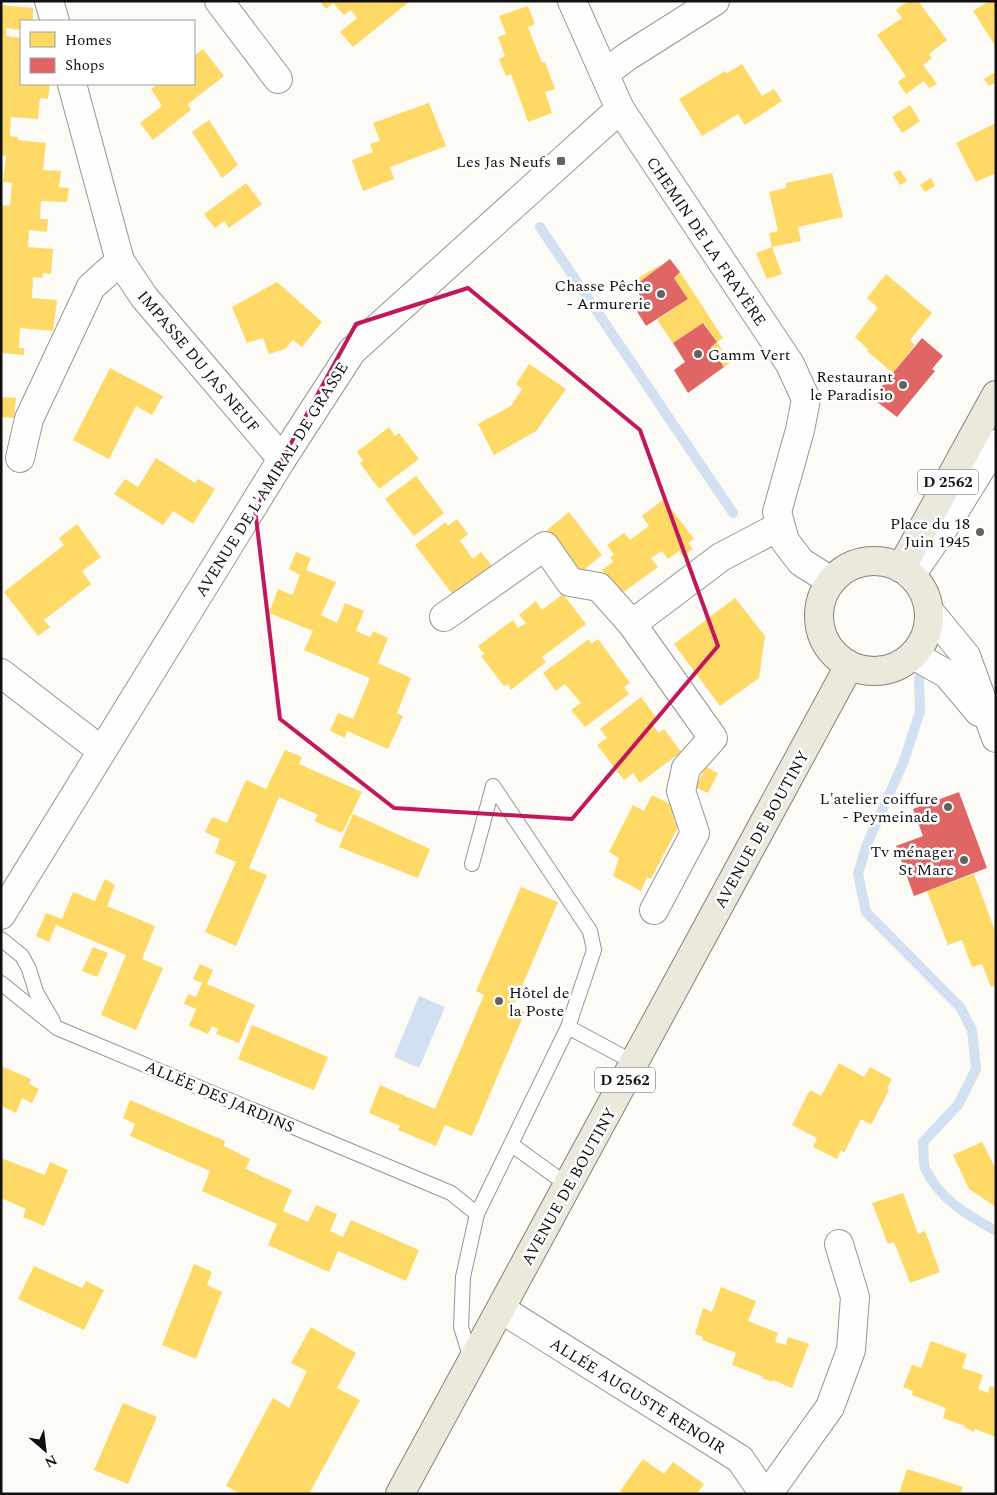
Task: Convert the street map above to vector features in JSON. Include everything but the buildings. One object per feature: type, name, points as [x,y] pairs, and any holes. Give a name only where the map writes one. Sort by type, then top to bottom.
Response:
[{"type":"main road","name":"D 2562","points":[[906,572],[996,396]]},
{"type":"main road","points":[[863,562],[882,562],[906,572],[920,586],[929,611],[928,627],[923,642],[913,655],[899,665],[883,670],[866,671],[850,666],[831,650],[819,628],[820,604],[831,581],[845,569],[863,562]]},
{"type":"main road","name":"AVENUE DE BOUTINY","points":[[400,1494],[850,666]]},
{"type":"street","points":[[49,1],[55,20]]},
{"type":"street","points":[[219,1],[278,78]]},
{"type":"street","name":"CHEMIN DE LA FRAYÈRE","points":[[572,1],[620,109],[790,364],[806,399],[800,430],[777,512],[785,541],[801,562],[831,581]]},
{"type":"street","points":[[605,73],[628,56],[715,1]]},
{"type":"street","name":"IMPASSE DU JAS NEUF","points":[[72,85],[120,261],[144,297],[282,459]]},
{"type":"street","name":"AVENUE DE L'AMIRAL DE GRASSE","points":[[1,915],[282,459],[352,352],[620,109]]},
{"type":"street","points":[[20,458],[29,419],[91,287],[120,261]]},
{"type":"street","points":[[906,572],[949,520],[996,444]]},
{"type":"street","points":[[632,624],[721,558],[780,526]]},
{"type":"street","points":[[444,617],[546,546],[570,582],[599,587],[632,624],[713,738],[686,768],[681,791],[695,833],[654,910]]},
{"type":"street","points":[[929,611],[966,656],[994,733]]},
{"type":"street","points":[[913,655],[947,674],[994,733]]},
{"type":"street","points":[[1,673],[102,751]]},
{"type":"street","points":[[768,1494],[830,1408],[851,1350],[855,1297],[839,1244]]},
{"type":"street","name":"ALLÉE AUGUSTE RENOIR","points":[[501,1309],[740,1460],[764,1494]]},
{"type":"lane","points":[[472,864],[493,786],[590,930],[594,950],[568,1027],[477,1214],[464,1277],[461,1327],[472,1362]]},
{"type":"lane","points":[[1,939],[22,956],[29,969],[36,992],[57,1028]]},
{"type":"lane","name":"ALLÉE DES JARDINS","points":[[1,983],[57,1028],[451,1193],[477,1214]]},
{"type":"lane","points":[[568,1027],[634,1063]]},
{"type":"lane","points":[[512,1145],[569,1186]]},
{"type":"highlighted area","points":[[468,288],[640,430],[718,646],[572,819],[394,808],[280,719],[255,509],[356,324]]},
{"type":"water","points":[[419,996],[445,1007],[419,1068],[394,1057]]},
{"type":"waterway","points":[[540,227],[733,513]]},
{"type":"waterway","points":[[919,678],[920,711],[904,761],[867,844],[858,874],[866,912],[960,1007],[972,1030],[976,1069],[958,1105],[923,1142],[924,1164],[932,1181],[947,1198],[965,1213],[996,1231]]},
{"type":"place","name":"Les Jas Neufs","points":[[561,161]]},
{"type":"place","name":"Chasse Pêche - Armurerie","points":[[661,294]]},
{"type":"place","name":"Gamm Vert","points":[[698,354]]},
{"type":"place","name":"Restaurant le Paradisio","points":[[903,385]]},
{"type":"place","name":"Place du 18 Juin 1945","points":[[980,532]]},
{"type":"place","name":"L'atelier coiffure - Peymeinade","points":[[948,807]]},
{"type":"place","name":"Tv ménager St Marc","points":[[964,860]]},
{"type":"place","name":"Hôtel de la Poste","points":[[499,1001]]}]
